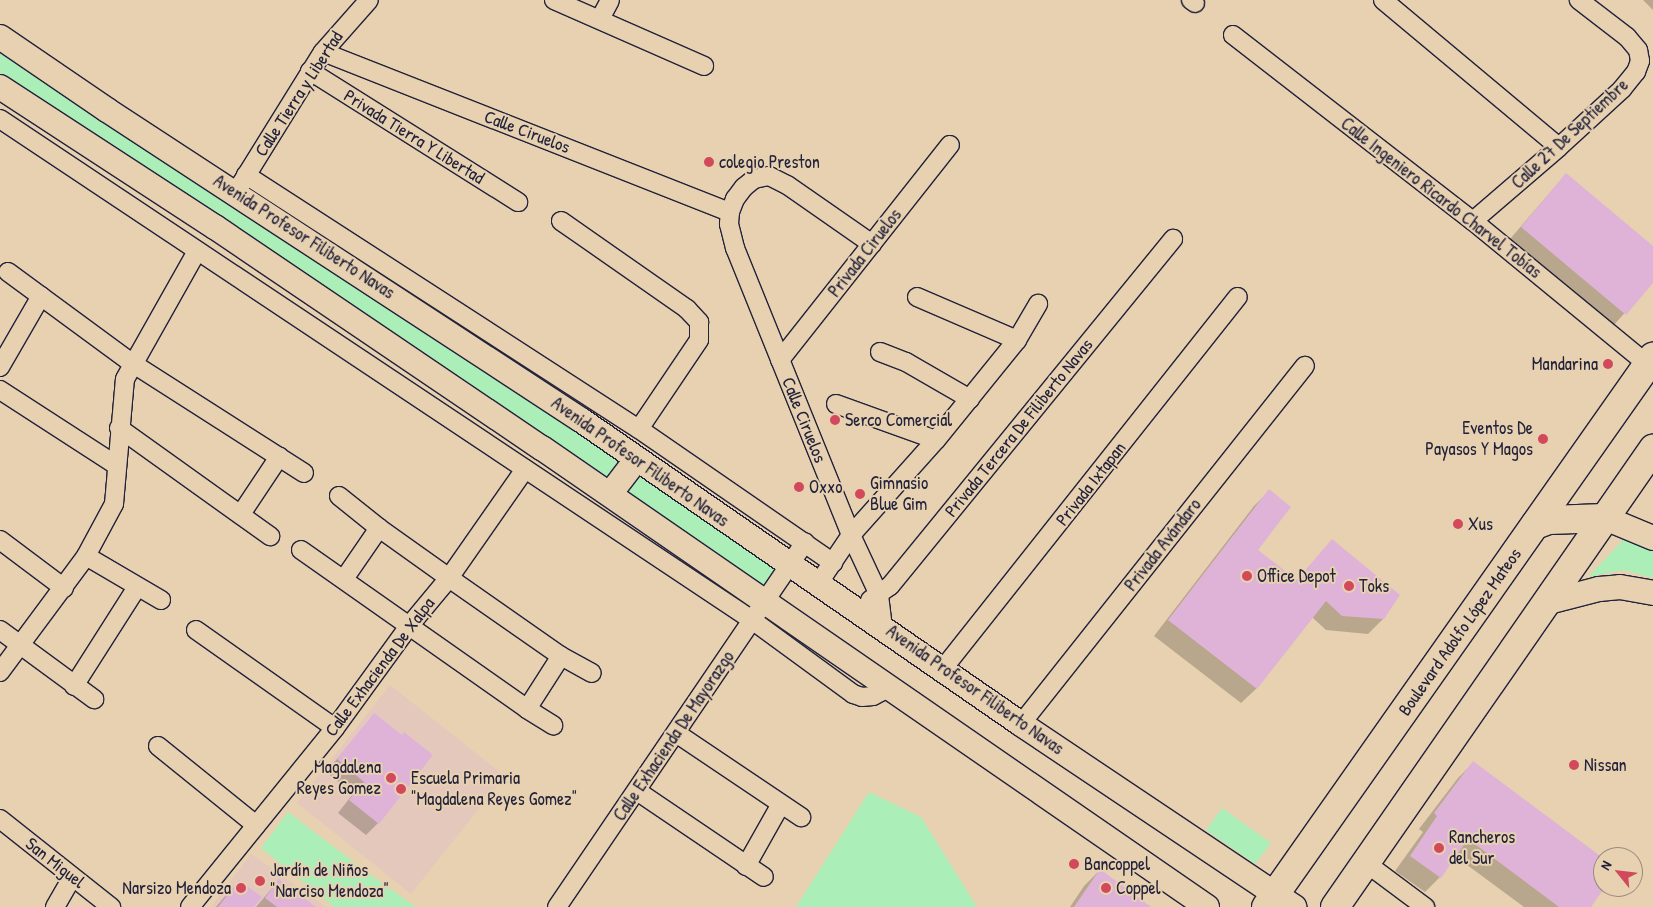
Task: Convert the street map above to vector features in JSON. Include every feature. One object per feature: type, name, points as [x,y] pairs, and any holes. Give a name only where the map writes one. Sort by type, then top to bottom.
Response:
[{"type":"main road","name":"Avenida Profesor Filiberto Navas","points":[[0,37],[107,110],[241,184],[636,460],[856,608],[942,670],[1279,903]]},
{"type":"main road","points":[[0,87],[215,227],[610,494],[1207,907]]},
{"type":"main road","name":"Boulevard Adolfo López Mateos","points":[[1279,903],[1535,525],[1650,361]]},
{"type":"main road","points":[[1335,907],[1653,449]]},
{"type":"main road","points":[[610,494],[636,460]]},
{"type":"main road","points":[[1535,525],[1549,520],[1605,518],[1653,538]]},
{"type":"main road","points":[[1545,603],[1599,589],[1620,587],[1653,593]]},
{"type":"street","name":"Calle Tierra y Libertad","points":[[241,184],[323,52],[369,0]]},
{"type":"street","points":[[554,0],[704,66]]},
{"type":"street","points":[[600,19],[610,0]]},
{"type":"street","points":[[1383,0],[1559,147]]},
{"type":"street","name":"Calle 27 De Septiembre","points":[[1473,221],[1559,147],[1622,89],[1636,72],[1640,61],[1638,50],[1580,0]]},
{"type":"street","name":"Calle Ingeniero Ricardo Charvel Tobías","points":[[1233,35],[1650,361]]},
{"type":"street","name":"Calle Ciruelos","points":[[323,52],[730,212],[729,224],[735,248],[851,535],[879,595],[883,627]]},
{"type":"street","name":"Privada Tierra Y Libertad","points":[[310,71],[518,202]]},
{"type":"street","points":[[0,119],[752,620],[853,694],[862,697],[873,696],[888,688]]},
{"type":"street","name":"Privada Ciruelos","points":[[780,360],[950,145]]},
{"type":"street","points":[[730,212],[735,199],[744,187],[754,179],[769,176],[787,184],[872,244]]},
{"type":"street","points":[[241,184],[639,429],[833,563]]},
{"type":"street","points":[[561,221],[687,309],[698,322],[699,340],[639,429]]},
{"type":"street","name":"Privada Tercera De Filiberto Navas","points":[[856,608],[879,595],[890,586],[1173,239]]},
{"type":"street","points":[[0,672],[86,556],[114,504],[119,428],[125,378],[197,251]]},
{"type":"street","points":[[8,272],[132,363],[304,473]]},
{"type":"street","points":[[0,367],[41,296]]},
{"type":"street","points":[[917,297],[1017,340]]},
{"type":"street","name":"Privada Ixtapan","points":[[942,670],[1238,297]]},
{"type":"street","points":[[818,584],[851,535],[936,440],[1017,340],[1038,304]]},
{"type":"street","points":[[880,352],[906,362],[970,399]]},
{"type":"street","name":"Privada Avándaro","points":[[1021,724],[1305,366]]},
{"type":"street","points":[[0,390],[116,465]]},
{"type":"street","points":[[836,404],[936,440]]},
{"type":"street","points":[[119,428],[270,536]]},
{"type":"street","points":[[241,514],[279,457]]},
{"type":"street","name":"Calle Exhacienda De Xalpa","points":[[190,907],[334,728],[409,626],[449,578],[525,469]]},
{"type":"street","points":[[339,496],[379,528],[449,578],[561,656],[592,673]]},
{"type":"street","points":[[344,579],[379,528]]},
{"type":"street","points":[[0,540],[64,588]]},
{"type":"street","name":"Calle Exhacienda De Mayorazgo","points":[[565,904],[676,733],[805,542]]},
{"type":"street","points":[[301,550],[527,709],[553,725]]},
{"type":"street","points":[[86,556],[161,600]]},
{"type":"street","points":[[74,686],[137,587]]},
{"type":"street","points":[[0,630],[94,699]]},
{"type":"street","points":[[196,630],[334,728]]},
{"type":"street","points":[[527,709],[561,656]]},
{"type":"street","points":[[676,733],[801,817]]},
{"type":"street","points":[[158,746],[256,825]]},
{"type":"street","points":[[637,792],[764,877]]},
{"type":"street","points":[[746,866],[781,804]]},
{"type":"street","name":"San Miguel","points":[[0,820],[110,907]]},
{"type":"street","points":[[1366,862],[1425,907]]},
{"type":"street","points":[[55,907],[72,877]]},
{"type":"shaded area","name":"Escuela Primaria \"Magdalena Reyes Gomez\"","points":[[390,685],[505,776],[411,894],[297,803]]},
{"type":"shaded area","name":"Jardín de Niños \"Narciso Mendoza\"","points":[[251,854],[326,907],[211,907]]},
{"type":"green space","points":[[0,43],[619,457],[616,470],[604,480],[0,74]]},
{"type":"green space","points":[[640,472],[779,563],[775,577],[765,587],[630,496],[628,487]]},
{"type":"green space","points":[[1624,539],[1653,551],[1653,578],[1623,570],[1588,577]]},
{"type":"green space","points":[[869,792],[921,817],[977,907],[796,907]]},
{"type":"green space","points":[[1222,808],[1271,843],[1255,864],[1206,830]]},
{"type":"green space","points":[[288,812],[416,907],[334,907],[261,848]]},
{"type":"building","points":[[1566,173],[1653,246],[1653,283],[1626,315],[1521,227]]},
{"type":"building","name":"Office Depot","points":[[1269,489],[1291,507],[1258,550],[1297,580],[1332,539],[1400,595],[1384,619],[1342,616],[1326,601],[1257,689],[1168,620]]},
{"type":"building","name":"Magdalena Reyes Gomez","points":[[374,713],[402,735],[404,732],[433,755],[379,824],[349,800],[364,782],[337,759]]},
{"type":"building","points":[[1473,761],[1593,851],[1593,897],[1598,897],[1591,907],[1559,907],[1468,839],[1441,878],[1410,856],[1437,816],[1434,813]]},
{"type":"building","name":"Coppel","points":[[1100,869],[1151,907],[1074,907]]},
{"type":"building","points":[[279,879],[316,907],[277,907],[265,898]]},
{"type":"building","name":"Narsizo Mendoza","points":[[239,880],[262,897],[254,907],[218,907]]},
{"type":"place","name":"colegio Preston","points":[[709,162]]},
{"type":"place","name":"Mandarina","points":[[1608,364]]},
{"type":"place","name":"Serco Comercial","points":[[835,420]]},
{"type":"place","name":"Eventos De Payasos Y Magos","points":[[1543,439]]},
{"type":"place","name":"Oxxo","points":[[799,487]]},
{"type":"place","name":"Gimnasio Blue Gim","points":[[860,494]]},
{"type":"place","name":"Xus","points":[[1458,524]]},
{"type":"place","name":"Office Depot","points":[[1247,576]]},
{"type":"place","name":"Toks","points":[[1349,586]]},
{"type":"place","name":"Nissan","points":[[1574,765]]},
{"type":"place","name":"Magdalena Reyes Gomez","points":[[391,778]]},
{"type":"place","name":"Escuela Primaria \"Magdalena Reyes Gomez\"","points":[[401,789]]},
{"type":"place","name":"Rancheros del Sur","points":[[1439,848]]},
{"type":"place","name":"Bancoppel","points":[[1074,864]]},
{"type":"place","name":"Jardín de Niños \"Narciso Mendoza\"","points":[[260,881]]},
{"type":"place","name":"Narsizo Mendoza","points":[[241,888]]},
{"type":"place","name":"Coppel","points":[[1106,888]]}]
